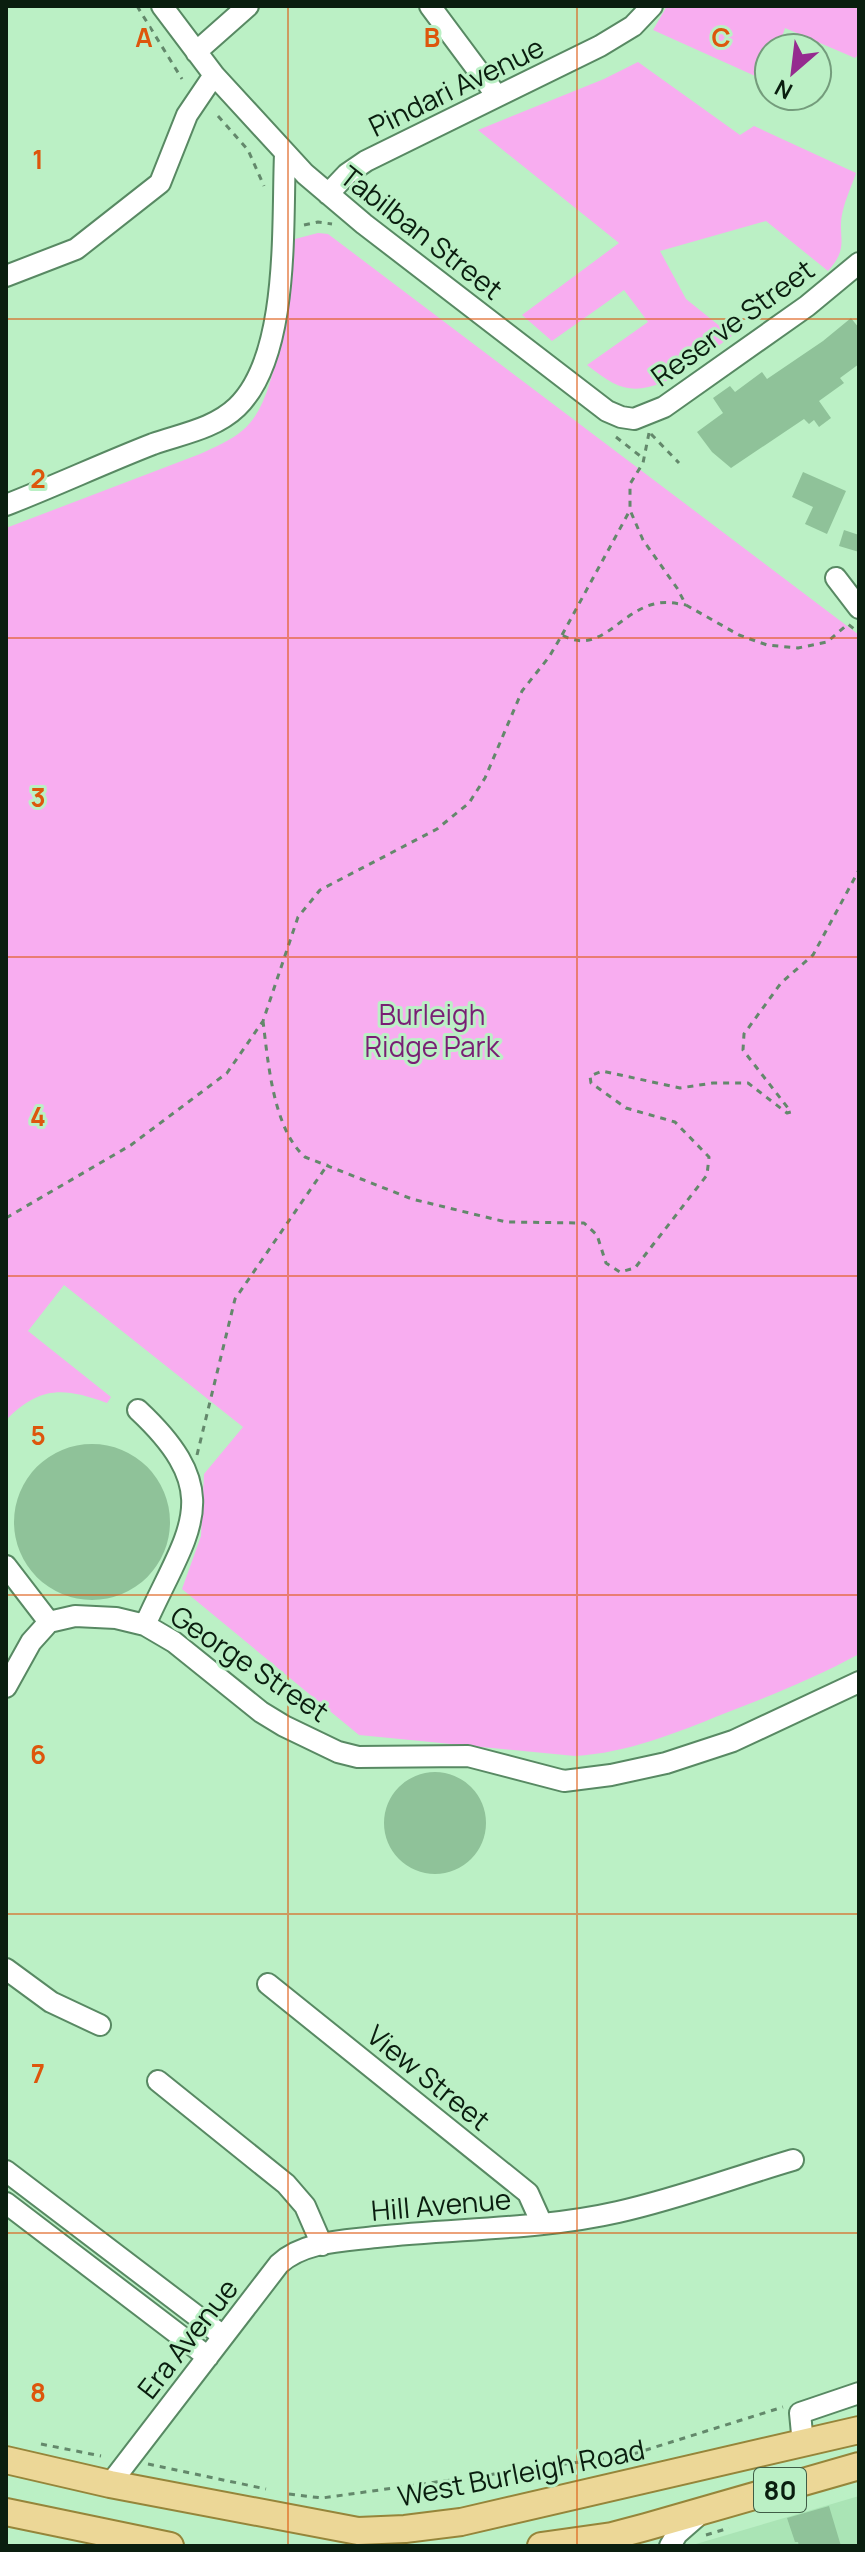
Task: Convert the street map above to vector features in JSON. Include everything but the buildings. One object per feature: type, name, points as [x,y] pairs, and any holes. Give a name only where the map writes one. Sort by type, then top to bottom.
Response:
[{"type":"main road","name":"West Burleigh Road","points":[[6,2460],[110,2484],[358,2531],[461,2522],[859,2430]]},
{"type":"main road","name":"80","points":[[541,2546],[612,2536],[859,2466]]},
{"type":"main road","points":[[7,2512],[170,2546]]},
{"type":"street","name":"Tabilban Street","points":[[162,6],[214,75],[285,154],[328,194],[607,411],[642,426]]},
{"type":"street","points":[[196,52],[248,6]]},
{"type":"street","points":[[430,6],[497,96]]},
{"type":"street","name":"Pindari Avenue","points":[[328,194],[347,174],[366,161],[600,46],[633,26],[652,6]]},
{"type":"street","points":[[6,276],[76,249],[160,183],[187,115],[214,75]]},
{"type":"street","points":[[6,505],[155,443],[213,423],[236,408],[248,394],[266,360],[274,325],[285,154]]},
{"type":"street","name":"Reserve Street","points":[[642,426],[664,407],[807,306],[859,263]]},
{"type":"street","points":[[836,578],[853,616]]},
{"type":"street","points":[[138,1410],[162,1432],[179,1454],[190,1478],[193,1507],[176,1563],[145,1625]]},
{"type":"street","points":[[6,1566],[49,1622],[31,1642],[6,1687]]},
{"type":"street","name":"George Street","points":[[49,1622],[86,1615],[145,1625],[174,1642],[272,1719],[338,1752],[358,1757],[468,1756],[564,1781],[666,1763],[733,1741],[859,1682]]},
{"type":"street","points":[[6,1969],[51,2002],[100,2025]]},
{"type":"street","name":"View Street","points":[[268,1984],[528,2193],[542,2224]]},
{"type":"street","points":[[158,2081],[286,2184],[305,2206],[322,2245]]},
{"type":"street","name":"Hill Avenue","points":[[322,2245],[383,2236],[542,2224],[618,2212],[793,2160]]},
{"type":"street","points":[[6,2171],[223,2336]]},
{"type":"street","points":[[6,2203],[208,2357]]},
{"type":"street","name":"Era Avenue","points":[[110,2484],[284,2259],[303,2249],[322,2245]]},
{"type":"street","points":[[803,2444],[800,2413],[859,2393]]},
{"type":"street","points":[[670,2546],[677,2534],[701,2513]]},
{"type":"street","points":[[612,2536],[644,2546]]},
{"type":"path","points":[[137,6],[182,79]]},
{"type":"path","points":[[218,116],[248,150],[268,196]]},
{"type":"path","points":[[642,426],[644,459],[630,484],[630,510],[643,540],[686,605]]},
{"type":"path","points":[[642,426],[679,463]]},
{"type":"path","points":[[616,437],[644,459]]},
{"type":"path","points":[[6,1218],[131,1145],[227,1073],[263,1021],[298,917],[320,890],[437,829],[469,803],[485,778],[522,691],[549,657],[630,510]]},
{"type":"path","points":[[562,635],[575,642],[595,640],[629,615],[651,604],[668,602],[686,605],[739,635],[767,645],[798,648],[827,642],[853,616],[859,633]]},
{"type":"path","points":[[263,1021],[275,1092],[292,1146],[305,1157],[412,1199],[506,1222],[584,1223],[597,1235],[606,1263],[620,1272],[635,1268],[707,1175],[709,1157],[675,1122],[626,1108],[591,1083],[590,1076],[602,1071],[680,1088],[713,1083],[748,1083],[787,1113],[791,1112],[743,1050],[744,1034],[781,983],[813,955],[859,870]]},
{"type":"path","points":[[190,1478],[204,1433],[235,1299],[328,1164]]},
{"type":"path","points":[[288,2493],[322,2498],[630,2455],[786,2407]]},
{"type":"path","points":[[33,2442],[101,2456]]},
{"type":"path","points":[[145,2463],[277,2491]]},
{"type":"shaded area","points":[[859,2496],[859,2546],[694,2546],[696,2544]]},
{"type":"green space","points":[[667,6],[859,6],[859,54],[855,58],[833,49],[833,32],[794,32],[785,28],[784,32],[753,32],[753,75],[653,30]]},
{"type":"green space","points":[[638,62],[740,135],[754,126],[856,173],[841,219],[839,255],[828,271],[766,221],[660,251],[686,299],[732,336],[676,376],[644,388],[629,388],[613,383],[587,365],[648,322],[624,290],[552,341],[522,315],[619,243],[478,130]]},
{"type":"green space","name":"Burleigh Ridge Park","points":[[318,233],[328,234],[859,635],[859,1654],[758,1700],[669,1735],[613,1751],[575,1756],[359,1735],[182,1589],[201,1536],[204,1474],[243,1427],[64,1285],[28,1331],[111,1397],[107,1403],[65,1392],[41,1395],[6,1420],[6,528],[200,454],[243,430],[256,415],[273,370],[283,317],[289,246],[295,239]]}]
